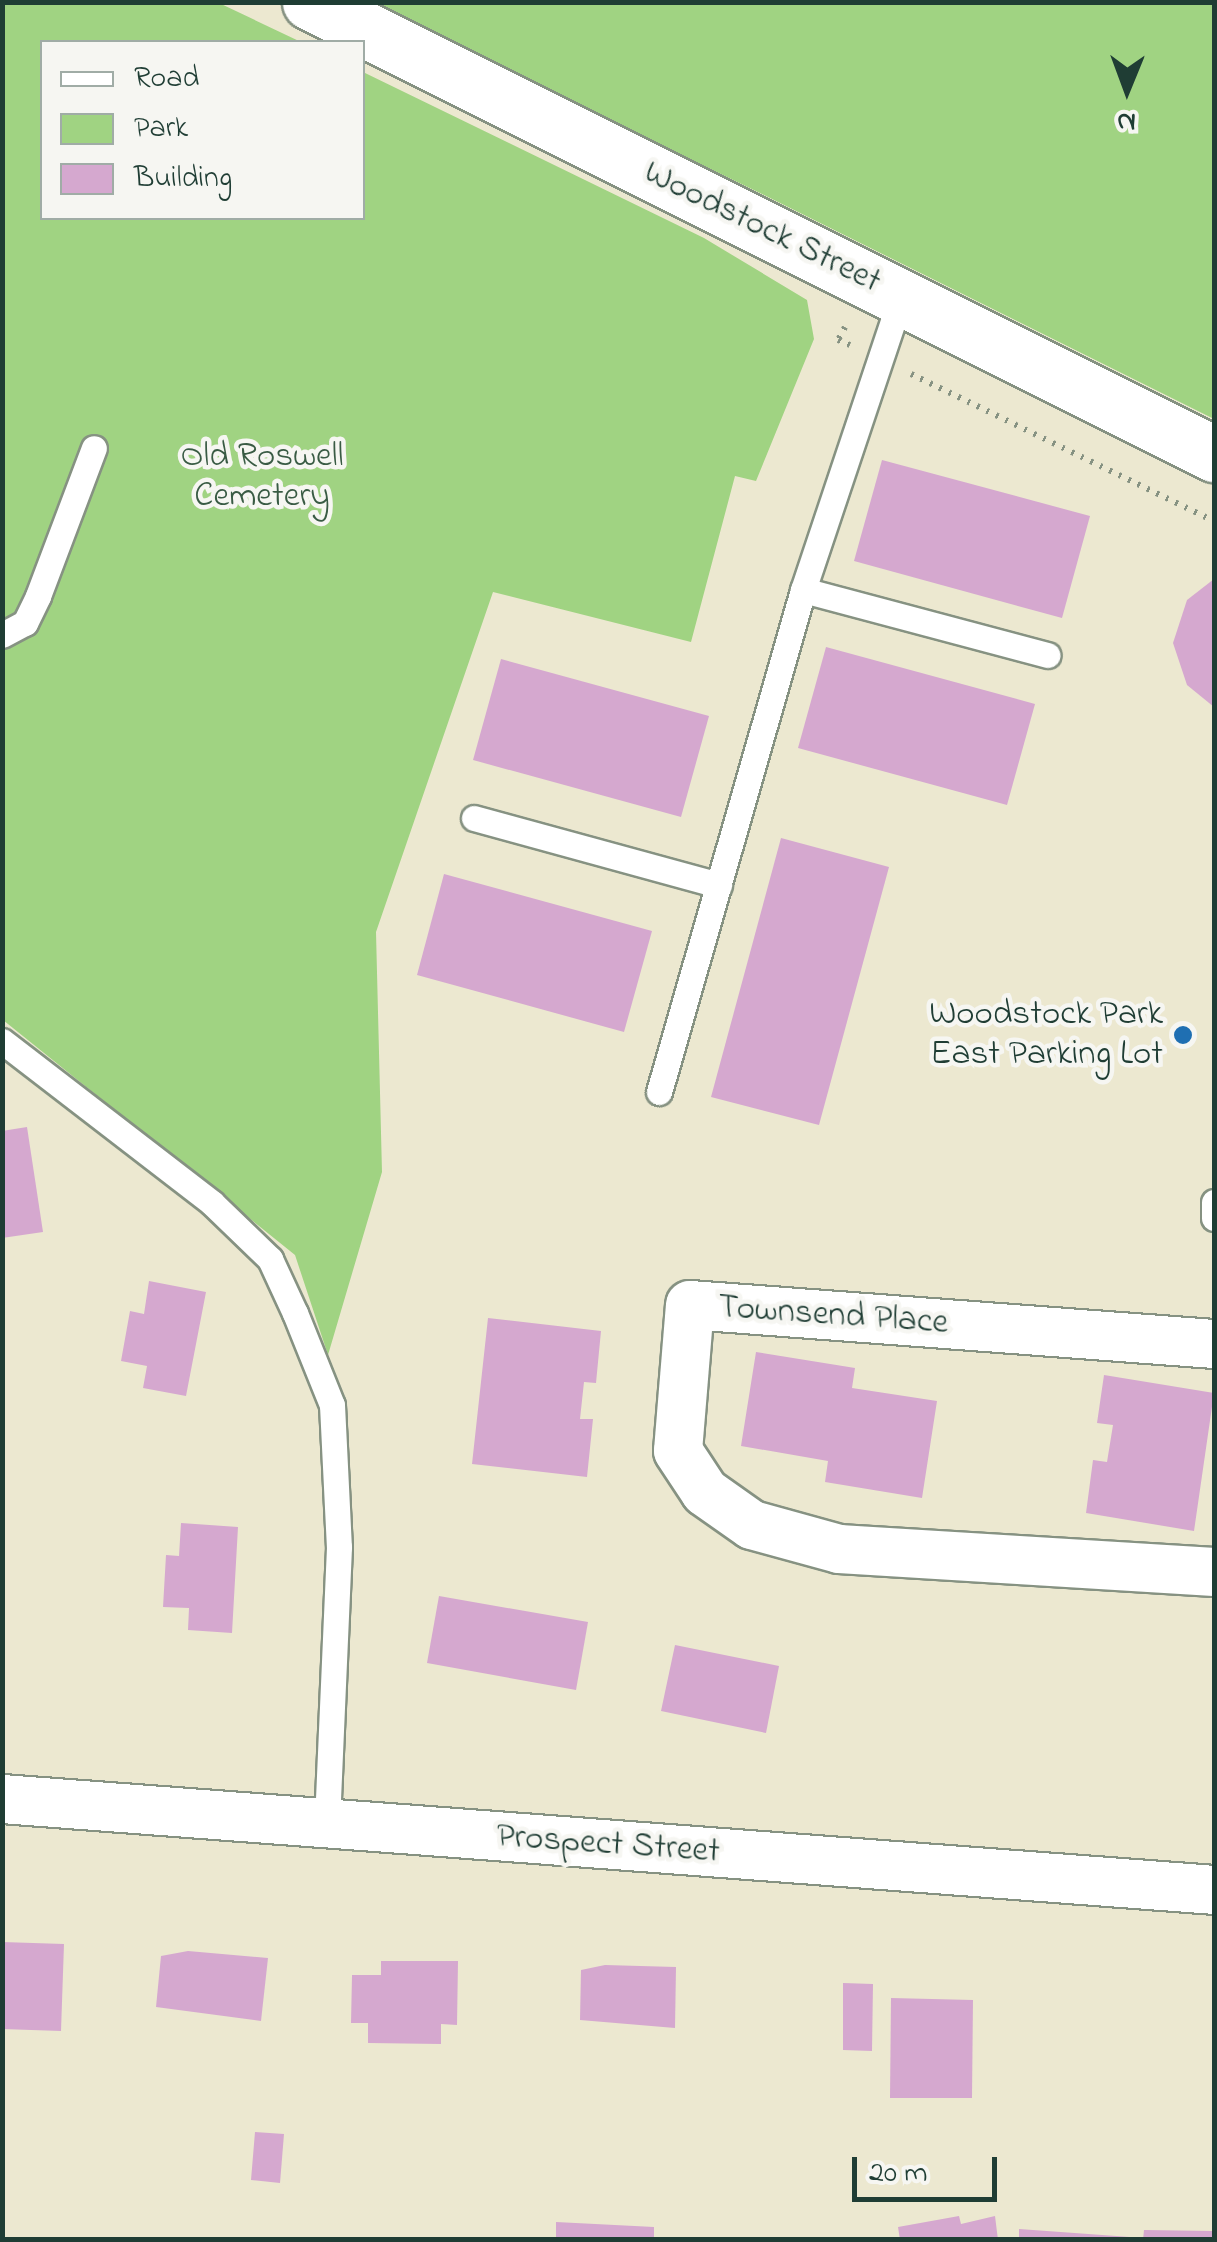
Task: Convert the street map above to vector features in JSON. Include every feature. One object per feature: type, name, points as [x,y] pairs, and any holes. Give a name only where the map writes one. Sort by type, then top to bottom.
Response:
[{"type":"street","name":"Woodstock Street","points":[[310,2],[1214,454]]},
{"type":"street","name":"Townsend Place","points":[[1214,1344],[690,1305],[678,1451],[706,1492],[752,1524],[839,1549],[1214,1572]]},
{"type":"street","name":"Prospect Street","points":[[2,1799],[1214,1890]]},
{"type":"lane","points":[[660,1092],[803,590],[902,297]]},
{"type":"lane","points":[[2,634],[25,623],[94,448]]},
{"type":"lane","points":[[803,590],[1048,655]]},
{"type":"lane","points":[[474,818],[719,885]]},
{"type":"lane","points":[[2,1041],[212,1203],[270,1259],[295,1313],[332,1405],[340,1547],[326,1824]]},
{"type":"lane","points":[[1214,1202],[1214,1218]]},
{"type":"green space","name":"Old Roswell Cemetery","points":[[2,3],[219,3],[297,40],[40,40],[40,220],[365,220],[365,73],[704,238],[807,300],[814,339],[756,481],[735,476],[691,642],[493,592],[376,932],[382,1172],[328,1355],[295,1255],[3,1020]]},
{"type":"green space","points":[[369,3],[1214,3],[1214,419],[768,197]]},
{"type":"building","points":[[882,460],[1090,516],[1062,618],[854,561]]},
{"type":"building","points":[[1214,579],[1214,707],[1187,685],[1173,643],[1187,600]]},
{"type":"building","points":[[826,647],[1035,704],[1007,805],[798,748]]},
{"type":"building","points":[[501,659],[709,716],[681,817],[473,760]]},
{"type":"building","points":[[781,838],[889,867],[819,1125],[711,1097]]},
{"type":"building","points":[[444,874],[652,931],[624,1032],[417,975]]},
{"type":"building","points":[[27,1127],[43,1232],[2,1238],[2,1131]]},
{"type":"building","points":[[149,1281],[206,1292],[186,1396],[143,1388],[147,1366],[121,1361],[130,1311],[144,1314]]},
{"type":"building","points":[[488,1318],[601,1331],[596,1383],[584,1382],[580,1419],[593,1419],[587,1477],[472,1464]]},
{"type":"building","points":[[756,1352],[855,1368],[852,1388],[937,1401],[922,1498],[825,1482],[828,1461],[741,1446]]},
{"type":"building","points":[[1104,1375],[1214,1393],[1194,1531],[1086,1513],[1093,1460],[1107,1462],[1113,1425],[1097,1423]]},
{"type":"building","points":[[181,1523],[238,1527],[232,1633],[188,1630],[189,1608],[163,1607],[166,1555],[179,1556]]},
{"type":"building","points":[[439,1596],[588,1622],[576,1690],[427,1663]]},
{"type":"building","points":[[675,1645],[779,1666],[766,1733],[661,1711]]},
{"type":"building","points":[[2,1942],[64,1944],[61,2031],[2,2029]]},
{"type":"building","points":[[188,1951],[268,1958],[261,2021],[156,2007],[161,1956]]},
{"type":"building","points":[[381,1961],[458,1961],[457,2025],[441,2024],[441,2044],[368,2043],[368,2023],[351,2023],[352,1975],[381,1975]]},
{"type":"building","points":[[605,1965],[676,1967],[675,2028],[580,2020],[581,1970]]},
{"type":"building","points":[[843,1983],[873,1984],[872,2051],[843,2050]]},
{"type":"building","points":[[891,1998],[973,2000],[972,2098],[890,2098]]},
{"type":"building","points":[[255,2132],[284,2134],[280,2183],[251,2180]]},
{"type":"building","points":[[959,2216],[961,2224],[995,2216],[998,2240],[900,2240],[898,2227]]},
{"type":"building","points":[[556,2222],[654,2227],[654,2240],[556,2240]]},
{"type":"building","points":[[1019,2229],[1130,2237],[1130,2240],[1019,2240]]},
{"type":"building","points":[[1144,2230],[1214,2231],[1214,2240],[1143,2240]]},
{"type":"place","name":"Woodstock Park East Parking Lot","points":[[1183,1035]]}]
